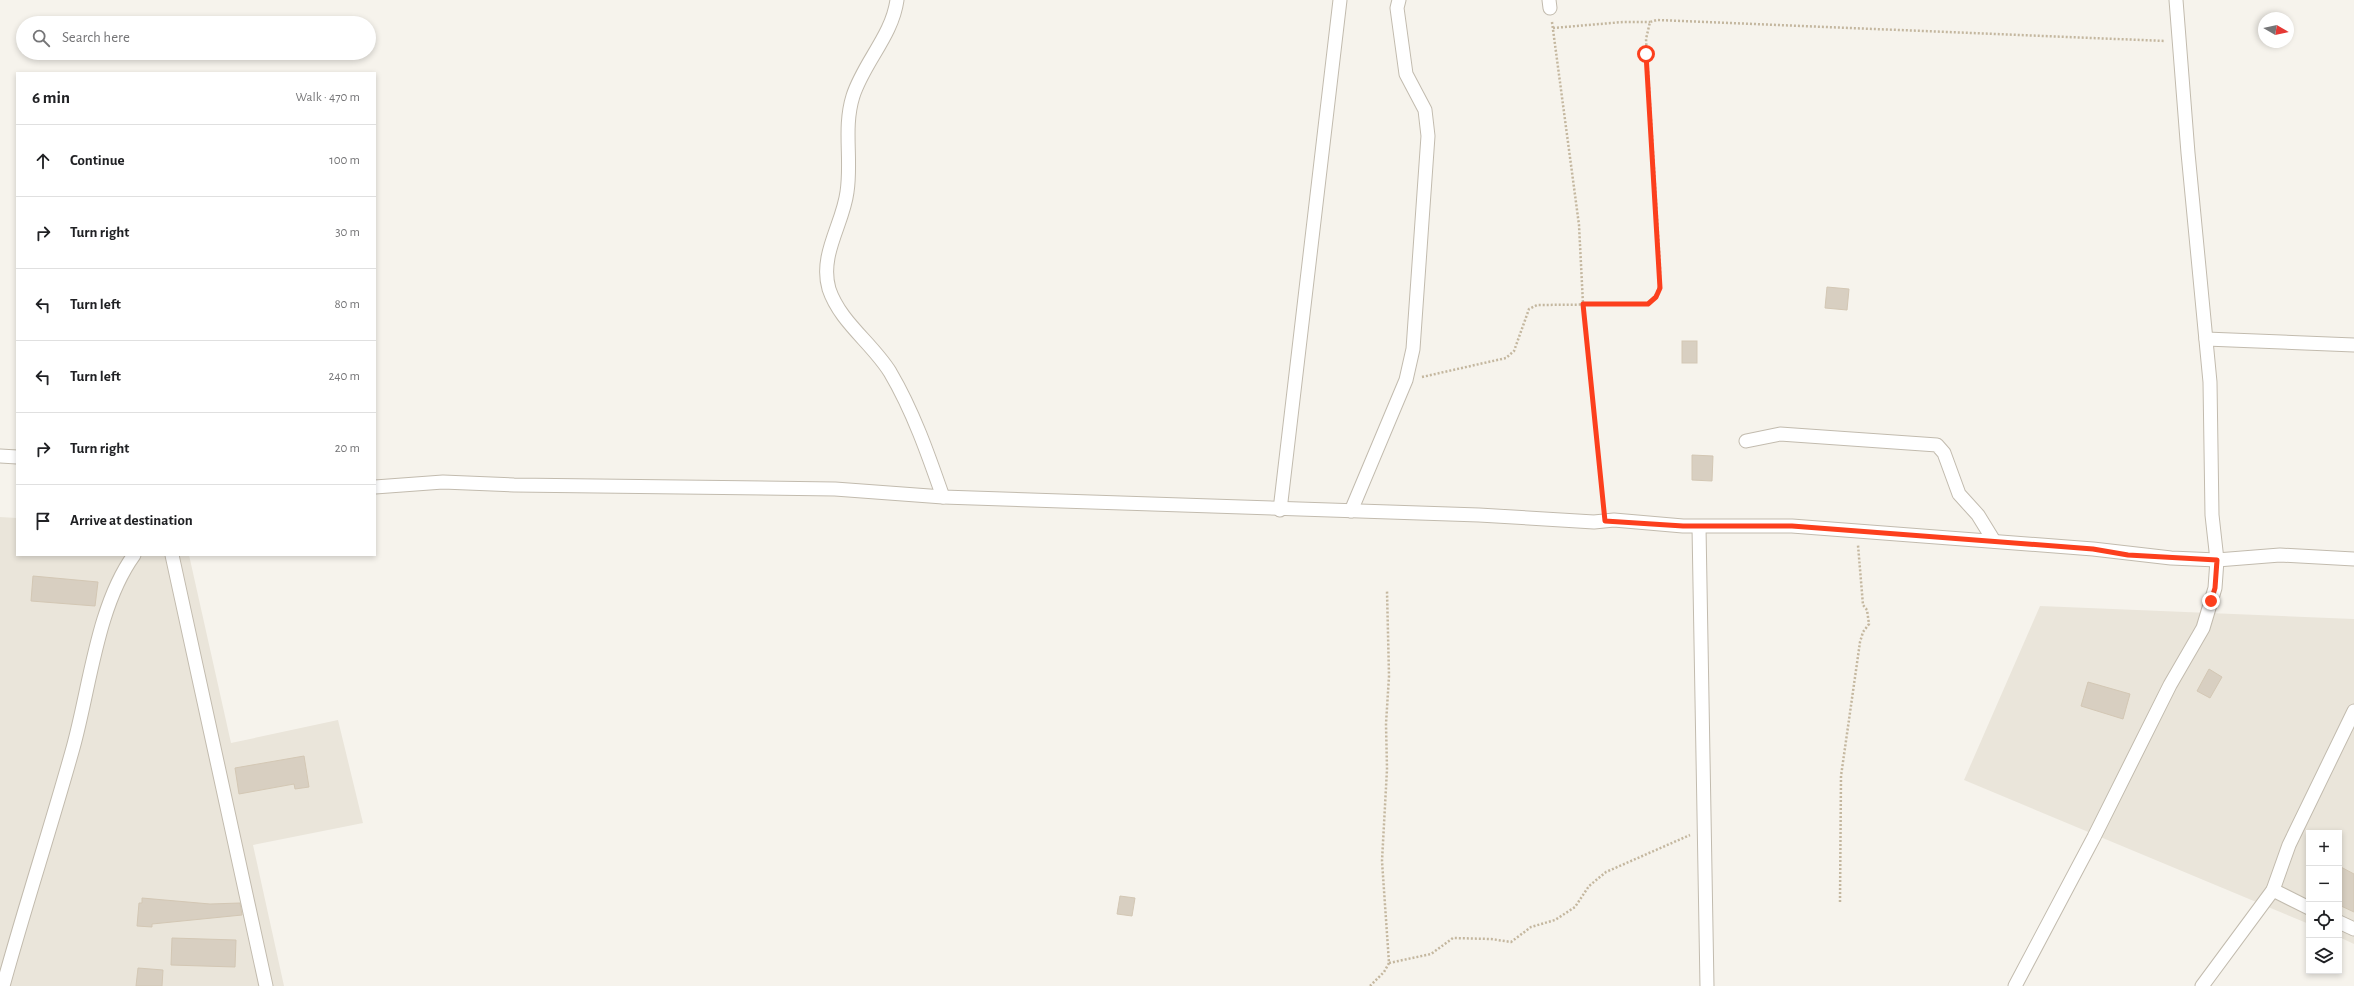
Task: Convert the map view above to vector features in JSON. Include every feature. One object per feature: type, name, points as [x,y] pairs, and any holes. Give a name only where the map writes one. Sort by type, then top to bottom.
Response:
[{"type":"street","points":[[897,0],[884,40],[862,73],[853,95],[847,121],[847,193],[830,244],[828,274],[829,288],[836,306],[889,371],[923,440],[942,497]]},
{"type":"street","points":[[1280,510],[1340,0]]},
{"type":"street","points":[[1351,511],[1406,380],[1413,349],[1428,136],[1425,110],[1406,74],[1397,8],[1399,0]]},
{"type":"street","points":[[2015,986],[2094,837],[2170,685],[2203,628],[2215,588],[2217,560],[2212,515],[2210,382],[2188,153],[2176,0]]},
{"type":"street","points":[[2206,339],[2354,345]]},
{"type":"street","points":[[1746,441],[1780,434],[1937,445],[1944,453],[1960,494],[1978,515],[1994,541]]},
{"type":"street","points":[[0,456],[16,457]]},
{"type":"street","points":[[376,487],[443,482],[514,485],[835,489],[942,497],[1605,521],[1699,527],[1792,526],[2093,549],[2128,555],[2217,560],[2280,555],[2354,559]]},
{"type":"street","points":[[1699,527],[1703,832],[1707,986]]},
{"type":"street","points":[[3,986],[73,747],[107,609],[124,569],[133,556]]},
{"type":"street","points":[[172,556],[266,986]]},
{"type":"street","points":[[2202,986],[2273,890],[2289,845],[2354,711]]},
{"type":"street","points":[[2273,890],[2306,906]]},
{"type":"street","points":[[2342,923],[2354,929]]},
{"type":"path","points":[[1550,4],[1579,225],[1583,304],[1605,521]]},
{"type":"path","points":[[1553,28],[1650,22],[1657,20],[2179,42]]},
{"type":"path","points":[[1406,380],[1506,358],[1514,351],[1529,309],[1537,305],[1648,304],[1656,297],[1660,288],[1646,39],[1650,22]]},
{"type":"path","points":[[1840,902],[1841,776],[1860,642],[1863,632],[1869,624],[1867,610],[1863,605],[1857,531]]},
{"type":"path","points":[[1370,986],[1384,972],[1389,963],[1382,861],[1387,769],[1386,724],[1389,676],[1387,591]]},
{"type":"path","points":[[1389,963],[1419,958],[1431,954],[1453,938],[1491,939],[1511,942],[1531,927],[1555,920],[1574,907],[1588,886],[1606,872],[1676,840],[1703,832]]},
{"type":"shaded area","points":[[0,517],[16,518],[16,556],[189,556],[231,743],[338,720],[363,823],[253,845],[284,986],[0,986]]},
{"type":"shaded area","points":[[2040,606],[2354,619],[2354,944],[2342,938],[2342,830],[2306,830],[2306,923],[1964,780]]},
{"type":"building","points":[[1827,287],[1849,289],[1847,310],[1825,308]]},
{"type":"building","points":[[1682,341],[1697,341],[1697,363],[1682,363]]},
{"type":"building","points":[[1692,455],[1713,456],[1712,481],[1692,480]]},
{"type":"building","points":[[33,576],[98,582],[95,606],[31,601]]},
{"type":"building","points":[[2209,669],[2222,677],[2210,698],[2197,691]]},
{"type":"building","points":[[2088,682],[2130,694],[2123,719],[2081,706]]},
{"type":"building","points":[[304,756],[309,787],[295,789],[294,784],[239,794],[235,768]]},
{"type":"building","points":[[2342,868],[2354,874],[2354,912],[2342,906]]},
{"type":"building","points":[[1120,896],[1135,898],[1132,916],[1117,914]]},
{"type":"building","points":[[142,898],[210,904],[240,903],[242,915],[152,924],[152,927],[137,926],[139,903],[142,903]]},
{"type":"building","points":[[172,938],[236,940],[235,967],[171,965]]},
{"type":"building","points":[[138,968],[163,970],[162,986],[136,986]]},
{"type":"route","points":[[1646,54],[1660,266],[1660,288],[1656,297],[1648,304],[1583,304],[1599,474],[1605,521],[1614,520],[1683,526],[1792,526],[2093,549],[2128,555],[2217,560],[2215,588],[2211,601]]}]
